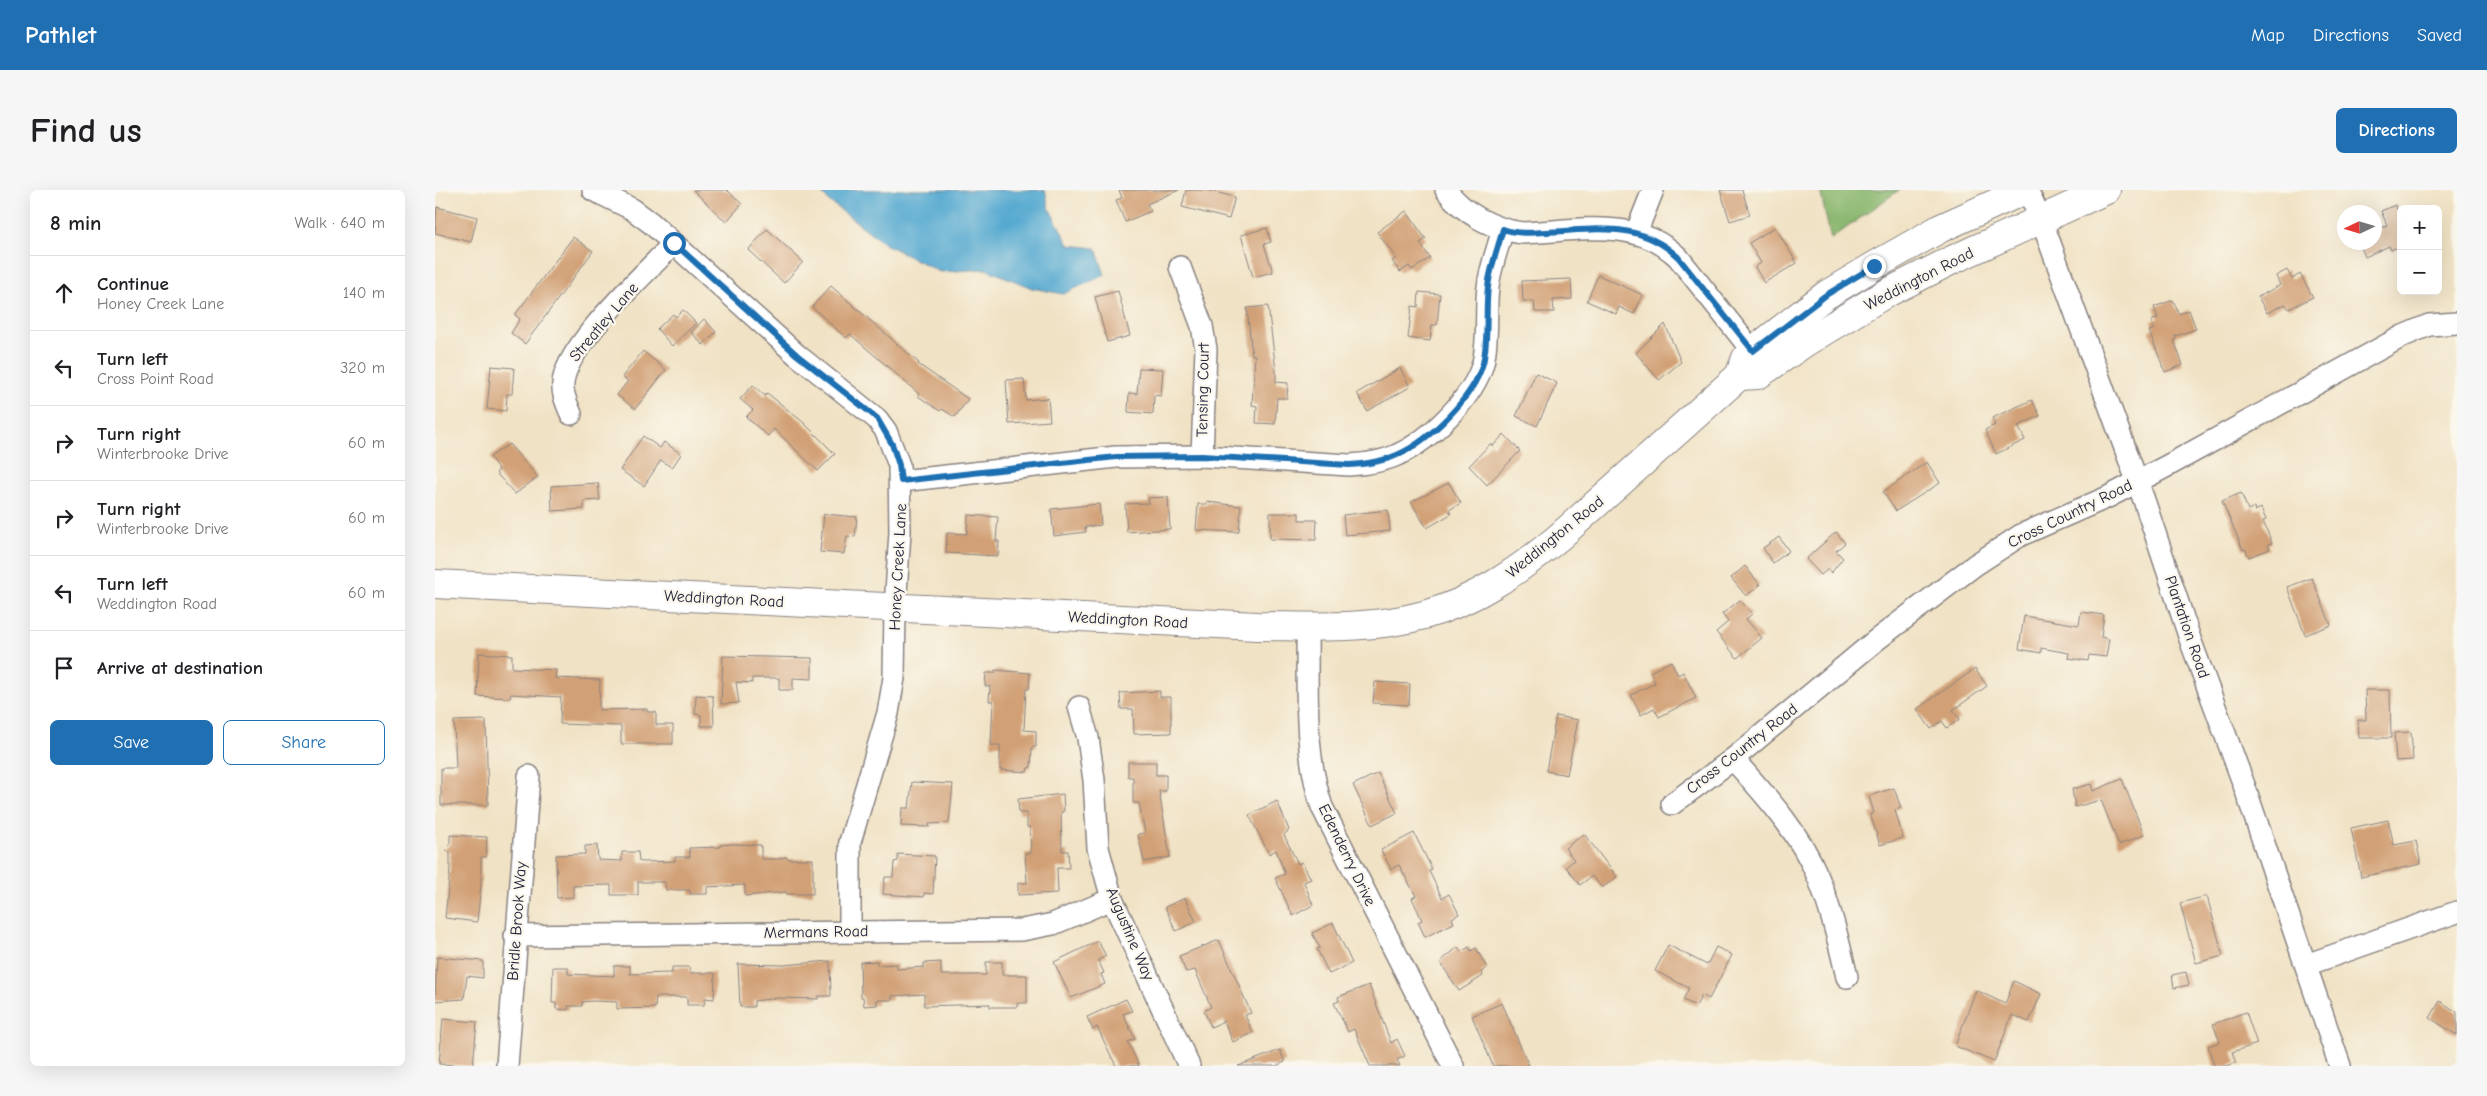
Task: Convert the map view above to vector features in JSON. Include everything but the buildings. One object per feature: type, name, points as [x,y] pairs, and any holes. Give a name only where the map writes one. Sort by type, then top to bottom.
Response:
[{"type":"main road","name":"Weddington Road","points":[[435,584],[1257,626],[1357,625],[1410,618],[1426,614],[1476,594],[1502,580],[1558,538],[1739,376],[1758,375],[1759,360],[1826,295],[1941,228],[2026,190]]},
{"type":"main road","name":"Weddington Road","points":[[1759,360],[1806,342],[1885,294],[1952,260],[2106,190]]},
{"type":"street","name":"Honey Creek Lane","points":[[593,190],[632,209],[674,243],[797,355],[877,418],[892,444],[899,465],[901,481],[901,532],[895,608],[894,678],[889,704],[850,842],[850,932]]},
{"type":"street","points":[[1447,190],[1465,209],[1503,229],[1522,233],[1620,229],[1659,241],[1678,257],[1759,360]]},
{"type":"street","points":[[1636,233],[1653,190]]},
{"type":"street","name":"Plantation Road","points":[[2026,190],[2041,219],[2137,482],[2191,642],[2340,1066]]},
{"type":"street","points":[[901,481],[1116,457],[1202,456],[1349,465],[1368,463],[1396,456],[1419,441],[1463,400],[1477,380],[1483,362],[1485,346],[1488,284],[1503,229]]},
{"type":"street","name":"Streatley Lane","points":[[571,414],[564,395],[563,384],[569,363],[575,351],[602,319],[674,243]]},
{"type":"street","name":"Tensing Court","points":[[1180,268],[1202,326],[1206,349],[1202,456]]},
{"type":"street","name":"Cross Country Road","points":[[1672,804],[1733,759],[1875,641],[1975,565],[2021,535],[2137,482],[2403,336],[2429,325],[2457,323]]},
{"type":"street","name":"Edenderry Drive","points":[[1307,626],[1309,744],[1315,786],[1322,807],[1453,1066]]},
{"type":"street","name":"Augustine Way","points":[[1079,707],[1088,738],[1094,780],[1098,848],[1112,899],[1189,1066]]},
{"type":"street","points":[[1733,759],[1770,801],[1807,853],[1818,876],[1834,920],[1847,976]]},
{"type":"street","name":"Bridle Brook Way","points":[[507,1066],[515,936],[529,776]]},
{"type":"street","name":"Mermans Road","points":[[515,936],[1022,930],[1053,924],[1112,899]]},
{"type":"street","points":[[2306,966],[2457,912]]},
{"type":"green space","points":[[1820,190],[1899,190],[1831,239]]},
{"type":"water","points":[[819,190],[1045,190],[1049,208],[1069,245],[1096,248],[1105,275],[1063,294],[1032,288],[986,269],[940,272],[885,244],[829,201]]},
{"type":"route","points":[[674,243],[797,355],[825,379],[877,418],[892,444],[899,465],[901,481],[1116,457],[1202,456],[1349,465],[1368,463],[1396,456],[1419,441],[1448,416],[1471,391],[1477,380],[1483,362],[1487,330],[1488,284],[1503,229],[1522,233],[1620,229],[1652,237],[1665,245],[1678,257],[1753,351],[1826,295],[1874,266]]}]
